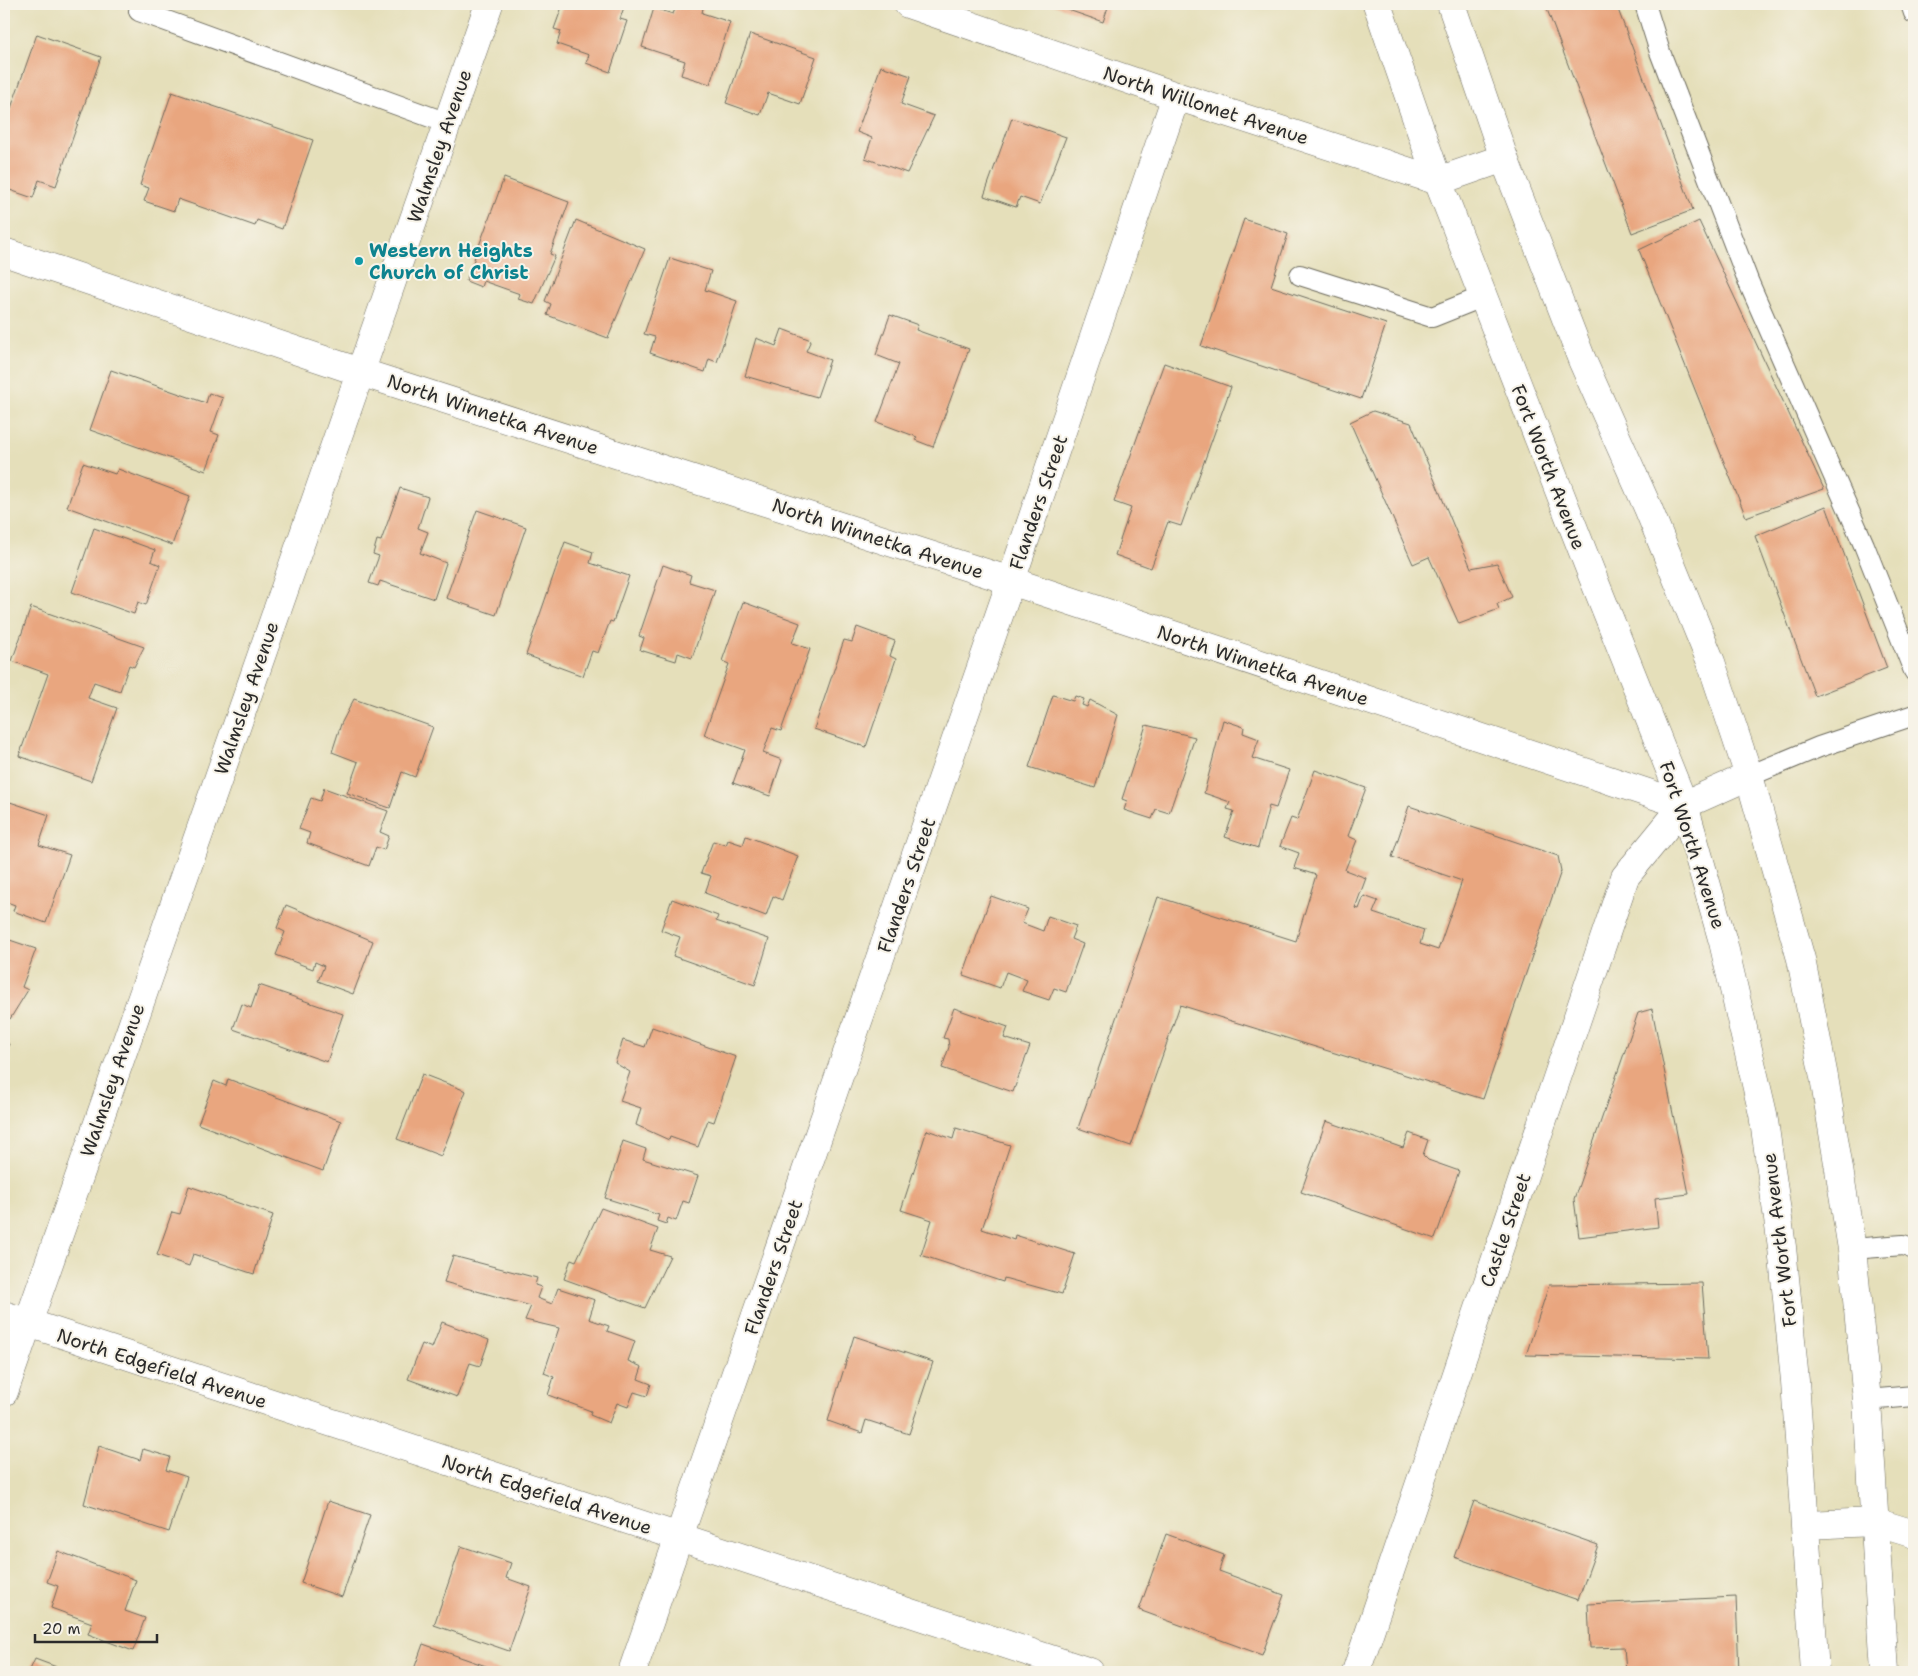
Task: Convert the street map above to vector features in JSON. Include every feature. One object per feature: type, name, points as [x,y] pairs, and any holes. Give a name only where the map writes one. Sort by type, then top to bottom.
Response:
[{"type":"street","name":"Walmsley Avenue","points":[[4,1392],[16,1319],[360,372],[489,4]]},
{"type":"street","name":"North Willomet Avenue","points":[[908,4],[1176,96],[1438,181]]},
{"type":"street","name":"Fort Worth Avenue","points":[[1377,4],[1438,181],[1482,297],[1684,804],[1724,942],[1763,1114],[1783,1257],[1806,1525],[1814,1672]]},
{"type":"street","points":[[1451,4],[1504,158],[1582,360],[1648,508],[1711,662],[1749,776],[1802,959],[1824,1077],[1852,1249],[1867,1400],[1884,1672]]},
{"type":"street","name":"Flanders Street","points":[[632,1672],[1011,581],[1176,96]]},
{"type":"street","points":[[1438,181],[1504,158]]},
{"type":"street","name":"North Winnetka Avenue","points":[[4,252],[360,372],[1011,581],[1684,804]]},
{"type":"street","points":[[1684,804],[1749,776]]},
{"type":"street","name":"Castle Street","points":[[1356,1672],[1625,877],[1684,804]]},
{"type":"street","name":"North Edgefield Avenue","points":[[16,1319],[1090,1672]]},
{"type":"street","points":[[1806,1525],[1874,1522],[1914,1534]]},
{"type":"lane","points":[[1645,4],[1660,52],[1749,283],[1864,545],[1914,671]]},
{"type":"lane","points":[[1911,4],[1914,12]]},
{"type":"lane","points":[[140,7],[447,123]]},
{"type":"lane","points":[[1300,275],[1432,317],[1482,297]]},
{"type":"lane","points":[[1749,776],[1820,747],[1914,715]]},
{"type":"lane","points":[[1852,1249],[1903,1245],[1914,1249]]},
{"type":"lane","points":[[1867,1400],[1914,1396]]},
{"type":"building","points":[[563,4],[625,4],[620,19],[627,21],[610,72],[586,63],[589,55],[557,44],[561,31],[554,29]]},
{"type":"building","points":[[677,4],[690,4],[703,8],[702,13],[730,22],[710,84],[681,75],[685,61],[642,47],[654,8],[673,14]]},
{"type":"building","points":[[1051,4],[1109,4],[1103,22]]},
{"type":"building","points":[[1545,4],[1616,4],[1693,210],[1632,233]]},
{"type":"building","points":[[37,34],[101,57],[56,186],[39,180],[33,198],[4,188],[6,171],[4,170],[4,128]]},
{"type":"building","points":[[750,34],[816,57],[800,104],[768,93],[760,115],[726,103]]},
{"type":"building","points":[[881,66],[911,76],[901,104],[934,116],[907,173],[865,158],[872,138],[857,132]]},
{"type":"building","points":[[172,92],[313,140],[282,229],[257,220],[255,226],[178,199],[174,211],[144,201],[149,188],[140,185]]},
{"type":"building","points":[[1012,118],[1066,137],[1040,204],[1020,197],[1016,207],[984,196]]},
{"type":"building","points":[[504,178],[569,202],[550,254],[555,256],[534,304],[518,299],[520,294],[483,281],[481,287],[466,281]]},
{"type":"building","points":[[1244,219],[1288,234],[1271,286],[1386,324],[1361,399],[1201,346]]},
{"type":"building","points":[[576,220],[645,249],[608,338],[547,315],[551,304],[545,301]]},
{"type":"building","points":[[1699,221],[1824,489],[1746,517],[1639,250]]},
{"type":"building","points":[[670,258],[711,271],[705,290],[737,301],[717,362],[709,359],[705,372],[650,353],[655,337],[644,334]]},
{"type":"building","points":[[890,315],[918,325],[916,330],[969,349],[933,447],[915,440],[917,437],[877,422],[899,364],[876,355]]},
{"type":"building","points":[[782,329],[811,340],[806,351],[830,360],[817,397],[745,376],[756,338],[776,346]]},
{"type":"building","points":[[1164,363],[1231,387],[1181,526],[1168,522],[1151,568],[1115,555],[1131,508],[1114,502]]},
{"type":"building","points":[[111,370],[206,403],[209,393],[223,398],[211,432],[219,435],[206,471],[90,430]]},
{"type":"building","points":[[1373,411],[1411,423],[1471,568],[1497,563],[1512,597],[1497,604],[1499,609],[1459,624],[1429,557],[1413,564],[1350,422]]},
{"type":"building","points":[[83,463],[115,474],[118,469],[190,496],[172,545],[67,507]]},
{"type":"building","points":[[400,488],[428,497],[418,528],[428,532],[420,553],[446,563],[434,599],[380,581],[378,586],[369,583],[379,556],[373,554],[377,540],[381,541]]},
{"type":"building","points":[[1826,506],[1887,668],[1815,696],[1755,536]]},
{"type":"building","points":[[477,510],[526,527],[496,615],[446,598]]},
{"type":"building","points":[[94,528],[155,550],[151,561],[160,565],[146,605],[138,602],[134,614],[72,592]]},
{"type":"building","points":[[565,542],[593,552],[590,563],[629,576],[613,622],[610,621],[598,653],[592,651],[583,676],[526,655]]},
{"type":"building","points":[[663,565],[691,575],[689,582],[715,590],[692,658],[678,653],[676,661],[640,650],[644,638],[639,636]]},
{"type":"building","points":[[743,602],[800,623],[792,643],[810,649],[781,731],[772,728],[763,753],[782,760],[770,796],[733,783],[745,750],[704,735],[729,664],[722,661]]},
{"type":"building","points":[[31,607],[144,647],[134,667],[129,665],[120,691],[94,682],[88,698],[117,708],[91,781],[19,756],[48,674],[12,661]]},
{"type":"building","points":[[857,627],[895,641],[890,656],[896,659],[866,747],[814,729],[844,640],[852,642]]},
{"type":"building","points":[[1053,695],[1073,701],[1075,696],[1084,699],[1082,705],[1087,707],[1090,700],[1118,715],[1095,788],[1029,767]]},
{"type":"building","points":[[354,699],[433,727],[415,777],[402,772],[390,808],[347,793],[358,762],[332,752],[341,724]]},
{"type":"building","points":[[1223,720],[1244,727],[1243,733],[1259,739],[1252,758],[1289,770],[1276,808],[1269,806],[1258,848],[1225,837],[1234,811],[1227,809],[1230,802],[1204,793]]},
{"type":"building","points":[[1146,725],[1195,737],[1169,813],[1156,809],[1152,819],[1124,810],[1127,801],[1122,799]]},
{"type":"building","points":[[1315,770],[1366,788],[1348,836],[1357,840],[1345,870],[1366,878],[1355,908],[1359,909],[1364,896],[1378,901],[1373,913],[1424,930],[1420,944],[1438,950],[1462,881],[1392,857],[1409,806],[1558,856],[1561,871],[1483,1099],[1180,1005],[1131,1146],[1078,1128],[1158,897],[1296,941],[1316,875],[1294,868],[1299,853],[1280,846],[1291,818],[1297,820]]},
{"type":"building","points":[[324,788],[388,811],[380,832],[389,836],[384,850],[376,847],[369,866],[307,843],[310,833],[299,829],[311,798],[320,801]]},
{"type":"building","points":[[4,800],[49,815],[39,845],[70,855],[46,923],[13,911],[15,905],[4,901]]},
{"type":"building","points":[[746,836],[798,856],[782,900],[773,896],[766,916],[705,893],[711,876],[701,873],[713,841],[726,845],[728,840],[743,845]]},
{"type":"building","points":[[991,896],[1028,909],[1022,923],[1043,931],[1048,916],[1076,926],[1071,939],[1083,944],[1066,992],[1054,988],[1049,1000],[1022,991],[1027,980],[1006,972],[1000,988],[963,975]]},
{"type":"building","points":[[672,899],[718,916],[716,921],[769,939],[755,985],[673,956],[680,937],[661,930]]},
{"type":"building","points":[[286,905],[373,941],[353,994],[318,981],[324,966],[315,962],[313,969],[276,955],[285,932],[277,928]]},
{"type":"building","points":[[4,938],[36,949],[22,987],[28,990],[10,1019],[4,1017]]},
{"type":"building","points":[[259,985],[343,1014],[327,1062],[233,1029],[242,1004],[251,1008]]},
{"type":"building","points":[[954,1008],[1008,1027],[1004,1038],[1030,1046],[1013,1092],[942,1068],[949,1047],[948,1039],[943,1038]]},
{"type":"building","points":[[1652,1009],[1689,1194],[1655,1198],[1658,1227],[1579,1237],[1574,1199],[1638,1013]]},
{"type":"building","points":[[652,1027],[736,1057],[714,1122],[708,1120],[698,1147],[670,1137],[669,1140],[636,1125],[641,1108],[620,1101],[630,1072],[615,1063],[623,1040],[645,1047]]},
{"type":"building","points":[[4,1042],[9,1044],[4,1057]]},
{"type":"building","points":[[422,1074],[466,1091],[441,1156],[397,1139]]},
{"type":"building","points":[[228,1079],[341,1121],[323,1171],[198,1124],[214,1081],[226,1086]]},
{"type":"building","points":[[1326,1121],[1403,1148],[1409,1133],[1428,1140],[1423,1155],[1428,1160],[1459,1171],[1435,1239],[1301,1192]]},
{"type":"building","points":[[956,1128],[1010,1145],[982,1229],[1014,1240],[1015,1235],[1075,1254],[1062,1294],[1004,1278],[1003,1282],[921,1255],[932,1220],[901,1210],[927,1130],[953,1139]]},
{"type":"building","points":[[623,1141],[646,1149],[643,1159],[698,1176],[689,1203],[683,1201],[676,1221],[668,1218],[666,1224],[657,1221],[659,1215],[605,1198]]},
{"type":"building","points":[[189,1186],[273,1215],[254,1274],[193,1254],[189,1266],[157,1255],[172,1212],[180,1214]]},
{"type":"building","points":[[601,1208],[658,1229],[650,1250],[670,1256],[645,1308],[564,1279],[571,1259],[576,1261]]},
{"type":"building","points":[[453,1256],[537,1278],[535,1285],[541,1287],[537,1298],[552,1304],[558,1288],[595,1300],[589,1319],[609,1326],[607,1331],[635,1341],[628,1361],[642,1367],[638,1379],[651,1384],[647,1396],[634,1392],[628,1407],[617,1403],[609,1423],[590,1415],[591,1411],[548,1395],[554,1377],[544,1373],[559,1328],[525,1320],[531,1306],[444,1282]]},
{"type":"building","points":[[1702,1283],[1708,1359],[1526,1355],[1549,1285]]},
{"type":"building","points":[[442,1322],[489,1340],[480,1366],[470,1363],[457,1397],[408,1379],[422,1344],[432,1348]]},
{"type":"building","points":[[854,1336],[933,1362],[909,1434],[866,1420],[862,1433],[828,1421]]},
{"type":"building","points":[[99,1446],[140,1460],[143,1449],[170,1457],[166,1470],[187,1477],[169,1532],[84,1504]]},
{"type":"building","points":[[328,1501],[370,1515],[342,1597],[301,1583]]},
{"type":"building","points":[[1474,1501],[1598,1545],[1578,1600],[1454,1557]]},
{"type":"building","points":[[1166,1534],[1224,1555],[1219,1571],[1284,1595],[1262,1655],[1139,1610]]},
{"type":"building","points":[[461,1546],[511,1563],[506,1578],[531,1587],[509,1651],[434,1625]]},
{"type":"building","points":[[58,1551],[136,1580],[125,1611],[145,1618],[133,1651],[88,1634],[92,1623],[51,1608],[58,1586],[47,1582]]},
{"type":"building","points":[[1736,1597],[1739,1672],[1626,1672],[1624,1647],[1590,1648],[1588,1604]]},
{"type":"building","points":[[423,1644],[503,1672],[413,1672]]},
{"type":"building","points":[[35,1659],[62,1669],[61,1672],[29,1672]]},
{"type":"place","name":"Western Heights Church of Christ","points":[[359,261]]}]
